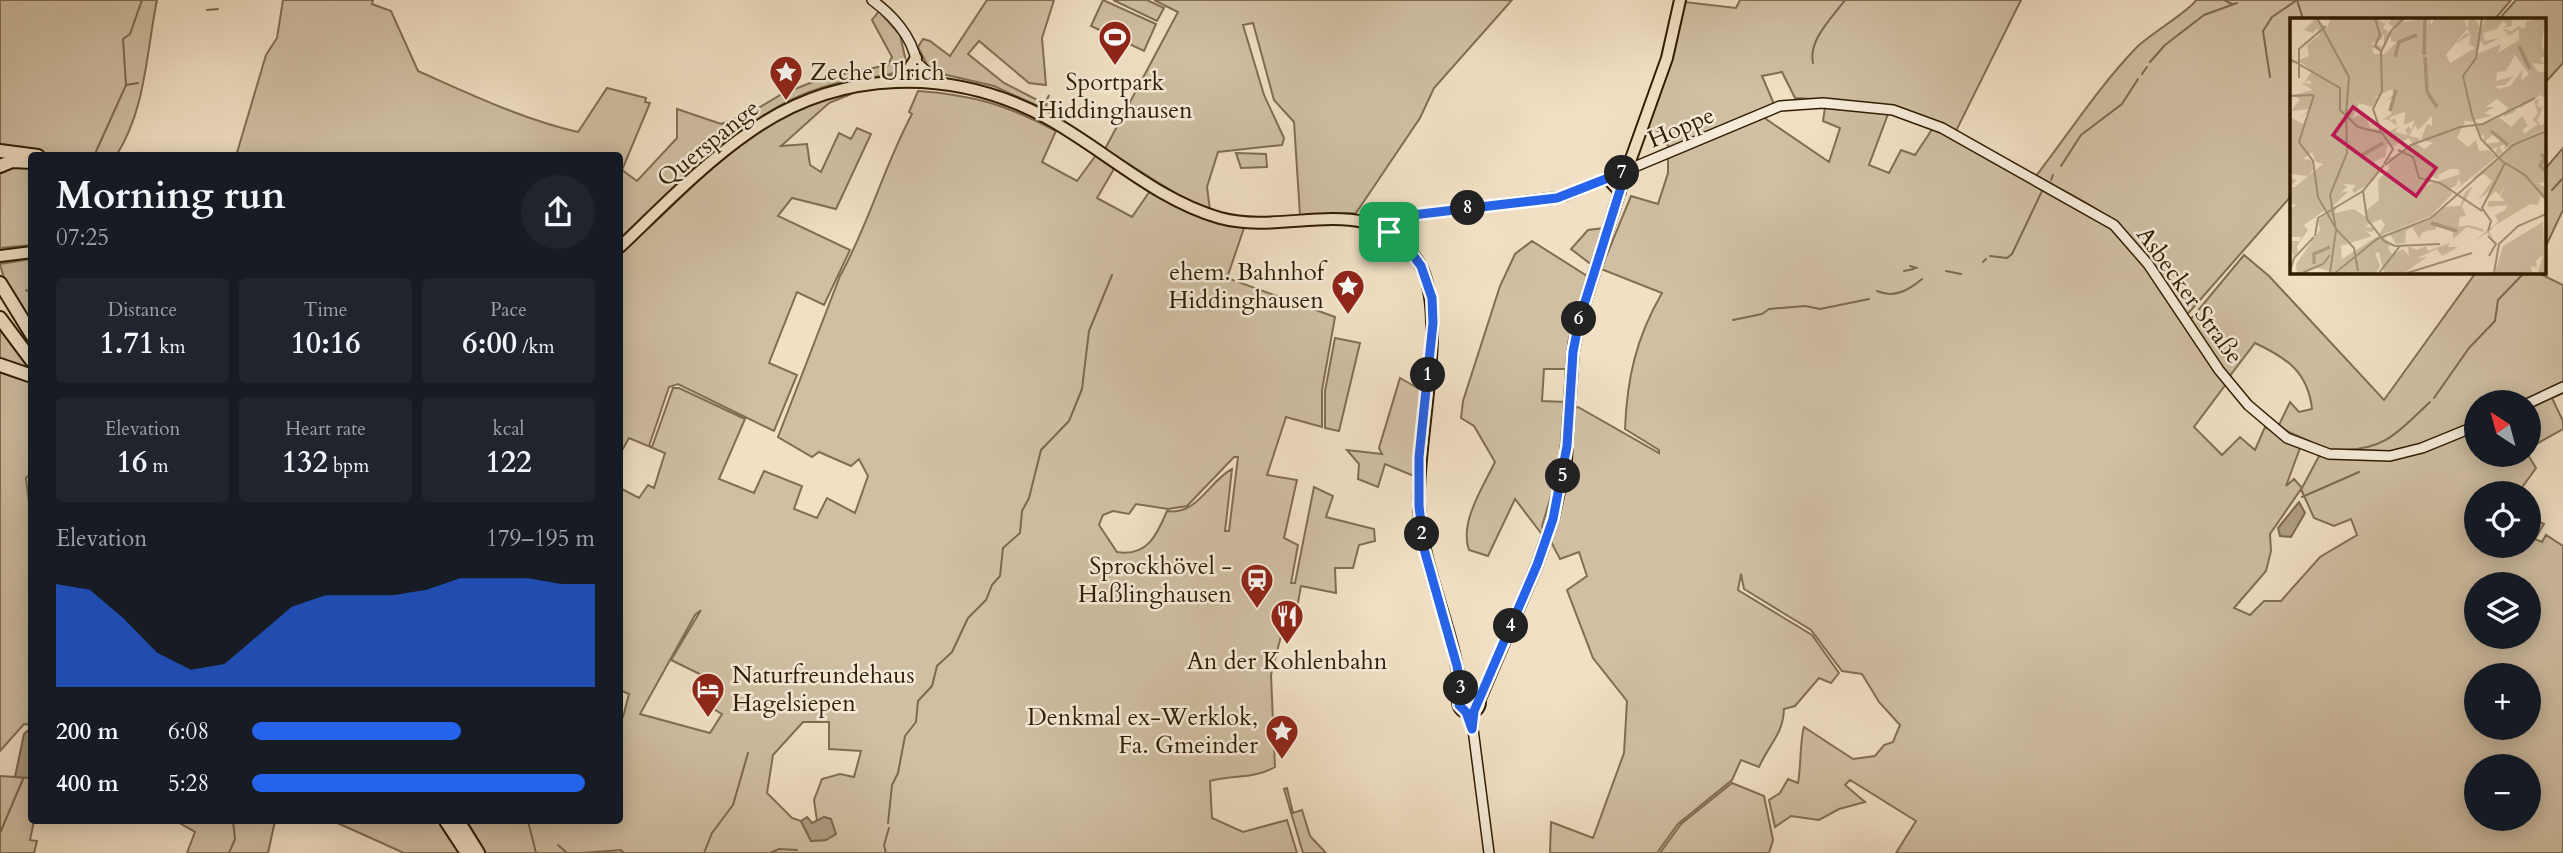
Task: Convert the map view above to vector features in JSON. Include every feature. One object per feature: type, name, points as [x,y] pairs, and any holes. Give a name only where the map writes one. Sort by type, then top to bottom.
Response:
[{"type":"highway","points":[[0,151],[28,155]]},
{"type":"highway","points":[[0,166],[12,161],[28,162]]},
{"type":"highway","points":[[0,283],[28,328]]},
{"type":"highway","points":[[0,302],[28,340]]},
{"type":"highway","points":[[0,318],[28,356]]},
{"type":"highway","points":[[0,365],[28,375]]},
{"type":"highway","points":[[448,824],[467,853]]},
{"type":"highway","points":[[460,824],[478,853]]},
{"type":"main road","points":[[872,0],[905,33],[916,60],[918,81]]},
{"type":"main road","points":[[1489,853],[1470,712],[1471,694],[1488,679],[1537,565],[1553,519],[1567,446],[1577,328],[1626,171],[1667,58],[1680,0]]},
{"type":"main road","points":[[897,81],[908,72],[916,60]]},
{"type":"main road","points":[[916,60],[938,81]]},
{"type":"main road","name":"Querspange","points":[[623,244],[708,165],[769,119],[814,97],[850,86],[897,81],[938,81],[1001,97],[1032,111],[1170,197],[1223,219],[1266,224],[1333,218],[1360,220],[1389,232],[1405,244],[1421,266],[1432,298],[1433,323],[1420,444],[1419,506],[1424,549],[1457,666],[1471,694],[1459,705],[1470,712]]},
{"type":"main road","name":"Hoppe","points":[[1389,232],[1398,221],[1412,215],[1557,198],[1780,106],[1830,103]]},
{"type":"main road","name":"Asbecker Straße","points":[[1830,103],[1893,110],[1919,118],[2113,225],[2148,264],[2219,370],[2248,405],[2275,430],[2301,445],[2348,457],[2390,456],[2423,448],[2464,431]]},
{"type":"main road","points":[[1608,179],[1620,192]]},
{"type":"main road","points":[[0,256],[28,252]]},
{"type":"main road","points":[[2541,397],[2563,387]]},
{"type":"shaded area","points":[[0,0],[157,0],[144,81],[134,119],[118,152],[37,152],[0,147]]},
{"type":"shaded area","points":[[283,0],[373,0],[372,4],[391,11],[418,71],[496,105],[578,132],[607,88],[646,98],[645,102],[650,103],[623,168],[623,152],[237,152],[266,55],[277,38]]},
{"type":"shaded area","points":[[987,0],[1054,0],[1042,38],[1046,85],[1029,83],[979,41],[968,54],[1004,83],[1045,104],[1049,95],[1046,107],[1042,108],[994,86],[934,72],[928,67],[918,47],[923,39],[950,56]]},
{"type":"shaded area","points":[[1103,0],[1156,24],[1144,51],[1091,26]]},
{"type":"shaded area","points":[[1113,0],[1147,0],[1164,8],[1157,21]]},
{"type":"shaded area","points":[[1154,0],[1512,0],[1434,88],[1420,118],[1356,213],[1300,215],[1294,122],[1274,100],[1253,23],[1243,25],[1264,95],[1284,138],[1282,145],[1218,152],[1207,187],[1210,210],[1186,200],[1105,149],[1178,12]]},
{"type":"shaded area","points":[[1740,0],[2021,0],[1956,131],[1897,110],[1795,98],[1782,72],[1762,76],[1774,104],[1669,149],[1663,133],[1646,127],[1673,52],[1685,2],[1736,8]]},
{"type":"shaded area","points":[[2196,0],[2511,0],[2496,18],[2290,18],[2290,197],[2185,317],[2151,263],[2120,227],[2091,206],[2036,176],[2123,62],[2143,42]]},
{"type":"shaded area","points":[[2516,0],[2563,0],[2563,63],[2546,82],[2546,18],[2500,18]]},
{"type":"shaded area","points":[[879,11],[900,35],[907,66],[901,70],[846,81],[788,101],[730,139],[623,237],[623,171],[637,181],[677,138],[677,109],[721,124],[750,113],[782,94],[823,78],[888,65],[892,57],[872,20]]},
{"type":"shaded area","points":[[918,91],[956,95],[990,103],[1038,122],[1056,131],[1042,162],[1077,181],[1096,155],[1115,167],[1097,198],[1132,217],[1150,191],[1245,225],[1227,278],[1335,317],[1322,390],[1322,427],[1286,417],[1267,475],[1297,480],[1284,538],[1298,545],[1291,583],[1295,583],[1314,487],[1333,496],[1326,517],[1374,529],[1375,541],[1359,545],[1353,568],[1335,568],[1336,593],[1301,586],[1294,624],[1283,628],[1271,675],[1275,767],[1251,775],[1210,781],[1212,818],[1243,832],[1287,820],[1297,853],[486,853],[469,824],[623,824],[623,717],[629,694],[623,691],[623,490],[639,498],[648,485],[654,488],[665,453],[629,438],[623,449],[623,251],[725,157],[754,135],[816,102],[851,94],[829,103],[781,146],[807,144],[810,165],[821,172],[839,133],[851,139],[857,128],[871,134],[836,209],[792,198],[778,216],[850,250],[824,305],[797,292],[769,363],[797,375],[774,431],[678,384],[669,387],[649,446],[652,447],[673,388],[679,388],[745,419],[719,479],[754,493],[764,471],[802,486],[794,509],[817,518],[827,498],[855,513],[868,476],[859,459],[851,466],[819,452],[812,457],[778,437],[840,276],[912,114],[909,112]],"holes":[[[1234,457],[1238,457],[1229,531],[1225,531],[1232,469],[1195,503],[1177,511],[1167,511],[1155,536],[1136,551],[1117,552],[1099,525],[1103,515],[1113,511],[1129,514],[1136,504],[1168,509],[1187,506]],[[701,610],[671,660],[716,682],[708,694],[699,692],[705,704],[722,714],[710,733],[640,714],[695,615]],[[803,722],[829,722],[829,749],[861,751],[854,777],[840,774],[822,779],[814,800],[817,821],[824,817],[831,819],[826,840],[811,841],[801,821],[792,818],[767,793],[773,755]]]},
{"type":"shaded area","points":[[1825,107],[1888,114],[1869,165],[1889,173],[1901,150],[1915,155],[1933,128],[2110,226],[2151,274],[2226,384],[2194,427],[2222,455],[2240,437],[2255,450],[2265,427],[2300,448],[2286,486],[2294,479],[2302,488],[2319,456],[2345,459],[2342,452],[2333,452],[2278,427],[2290,402],[2299,412],[2312,409],[2310,396],[2301,376],[2277,354],[2255,343],[2229,377],[2190,320],[2244,255],[2269,276],[2384,400],[2476,273],[2538,273],[2563,285],[2563,393],[2552,398],[2563,421],[2563,429],[2541,441],[2541,390],[2464,390],[2464,467],[2536,468],[2527,481],[2464,481],[2464,558],[2541,558],[2541,542],[2546,535],[2563,546],[2563,853],[1896,853],[1916,821],[1850,780],[1845,785],[1865,802],[1839,809],[1819,820],[1791,816],[1775,827],[1769,800],[1780,793],[1788,779],[1798,783],[1804,727],[1853,759],[1875,756],[1884,745],[1893,742],[1900,725],[1879,702],[1862,674],[1842,671],[1811,630],[1744,589],[1741,574],[1738,590],[1812,635],[1839,673],[1831,683],[1819,678],[1795,706],[1784,709],[1778,733],[1759,767],[1741,760],[1732,780],[1678,824],[1657,853],[1550,853],[1551,822],[1593,838],[1624,753],[1627,701],[1593,658],[1567,590],[1587,576],[1579,552],[1560,559],[1550,540],[1567,482],[1574,408],[1578,407],[1659,453],[1659,450],[1625,429],[1634,359],[1662,293],[1601,269],[1631,196],[1658,204],[1668,173],[1668,158],[1763,117],[1829,162],[1840,128],[1823,121]],"holes":[[[2301,489],[2314,518],[2334,526],[2351,519],[2357,535],[2320,557],[2281,601],[2264,601],[2250,615],[2234,608],[2266,571],[2271,551],[2270,534]]]},
{"type":"shaded area","points":[[2563,148],[2563,210],[2546,246],[2546,168]]},
{"type":"shaded area","points":[[1236,153],[1266,154],[1267,167],[1241,168]]},
{"type":"shaded area","points":[[28,165],[28,245],[0,248],[0,170]]},
{"type":"shaded area","points":[[1604,228],[1592,265],[1571,249],[1588,230]]},
{"type":"shaded area","points":[[1532,241],[1587,276],[1568,343],[1568,369],[1544,369],[1542,401],[1566,402],[1557,476],[1542,526],[1544,537],[1515,499],[1488,556],[1469,550],[1467,528],[1474,505],[1495,462],[1474,426],[1461,418],[1463,401],[1500,286],[1515,254]]},
{"type":"shaded area","points":[[28,259],[28,325],[6,286],[0,264]]},
{"type":"shaded area","points":[[0,329],[28,369],[0,363]]},
{"type":"shaded area","points":[[1335,338],[1360,343],[1339,431],[1325,428],[1325,391]]},
{"type":"shaded area","points":[[0,368],[28,380],[28,724],[24,724],[0,751]]},
{"type":"shaded area","points":[[1400,378],[1421,390],[1414,476],[1385,464],[1378,487],[1358,479],[1359,464],[1347,450],[1382,454],[1379,448]]},
{"type":"shaded area","points":[[2299,502],[2305,513],[2291,537],[2280,536],[2278,528]]},
{"type":"shaded area","points":[[28,731],[28,778],[15,777],[24,734]]},
{"type":"shaded area","points":[[0,776],[28,778],[28,824],[33,824],[30,840],[37,841],[34,853],[0,853]]},
{"type":"shaded area","points":[[1732,783],[1764,796],[1773,840],[1769,853],[1660,853],[1681,824]]},
{"type":"shaded area","points":[[1287,788],[1293,813],[1302,810],[1310,836],[1326,853],[1303,853],[1284,789]]},
{"type":"shaded area","points":[[807,817],[812,823],[824,817],[831,819],[836,834],[826,840],[811,841],[801,821]]},
{"type":"shaded area","points":[[181,824],[274,824],[268,853],[187,853],[195,832]]},
{"type":"shaded area","points":[[340,824],[441,824],[461,853],[404,853]]},
{"type":"waterway","points":[[96,152],[126,85],[123,39],[130,34],[142,0]]},
{"type":"waterway","points":[[1813,63],[1812,54],[1818,38],[1845,0]]},
{"type":"waterway","points":[[2224,0],[2232,4]]},
{"type":"waterway","points":[[2297,0],[2303,18]]},
{"type":"waterway","points":[[2270,77],[2263,31],[2272,17],[2297,0]]},
{"type":"waterway","points":[[2150,62],[2165,45],[2204,15],[2237,3]]},
{"type":"waterway","points":[[207,10],[218,9]]},
{"type":"waterway","points":[[2142,74],[2147,67]]},
{"type":"waterway","points":[[2061,166],[2081,135],[2122,104],[2138,79]]},
{"type":"waterway","points":[[126,85],[138,83]]},
{"type":"waterway","points":[[2051,180],[2053,175]]},
{"type":"waterway","points":[[2552,190],[2563,178]]},
{"type":"waterway","points":[[1990,256],[2007,258],[2012,254],[2042,191]]},
{"type":"waterway","points":[[1983,262],[1986,259]]},
{"type":"waterway","points":[[1910,266],[1917,268]]},
{"type":"waterway","points":[[1904,271],[1914,269]]},
{"type":"waterway","points":[[1946,271],[1961,274]]},
{"type":"waterway","points":[[2434,398],[2469,348],[2495,321],[2498,300],[2524,273]]},
{"type":"waterway","points":[[888,823],[892,785],[898,773],[905,736],[916,722],[918,701],[932,686],[937,666],[952,652],[968,618],[986,600],[992,585],[1000,576],[1003,548],[1020,533],[1022,511],[1029,498],[1041,450],[1069,421],[1082,389],[1089,331],[1112,275]]},
{"type":"waterway","points":[[1877,291],[1896,293],[1922,279]]},
{"type":"waterway","points":[[1733,320],[1762,314],[1769,309],[1805,306],[1820,309],[1869,299]]},
{"type":"waterway","points":[[2343,450],[2382,442],[2401,429],[2430,402]]},
{"type":"waterway","points":[[2302,497],[2359,472]]},
{"type":"waterway","points":[[704,853],[712,833],[733,805],[748,753]]},
{"type":"waterway","points":[[0,833],[23,779]]},
{"type":"waterway","points":[[229,853],[235,839],[233,824]]},
{"type":"waterway","points":[[529,824],[536,853]]},
{"type":"waterway","points":[[886,853],[884,845],[889,828]]},
{"type":"waterway","points":[[558,845],[567,853]]},
{"type":"waterway","points":[[770,853],[779,849],[797,850]]},
{"type":"waterway","points":[[582,853],[621,850],[624,853]]},
{"type":"place","name":"Sportpark Hiddinghausen","points":[[1115,67]]},
{"type":"place","name":"Zeche Ulrich","points":[[786,102]]},
{"type":"place","name":"ehem. Bahnhof Hiddinghausen","points":[[1348,316]]},
{"type":"place","name":"Sprockhövel - Haßlinghausen","points":[[1257,610]]},
{"type":"place","name":"An der Kohlenbahn","points":[[1287,646]]},
{"type":"place","name":"Naturfreundehaus Hagelsiepen","points":[[708,719]]},
{"type":"place","name":"Denkmal ex-Werklok, Fa. Gmeinder","points":[[1282,761]]},
{"type":"route","points":[[1626,171],[1579,321],[1573,352],[1567,446],[1553,519],[1479,706],[1474,711],[1472,729],[1466,712],[1459,705],[1461,691],[1457,666],[1424,549],[1420,521],[1419,457],[1433,323],[1432,298],[1421,266],[1405,244],[1389,232],[1398,221],[1412,215],[1557,198],[1626,171]]}]
